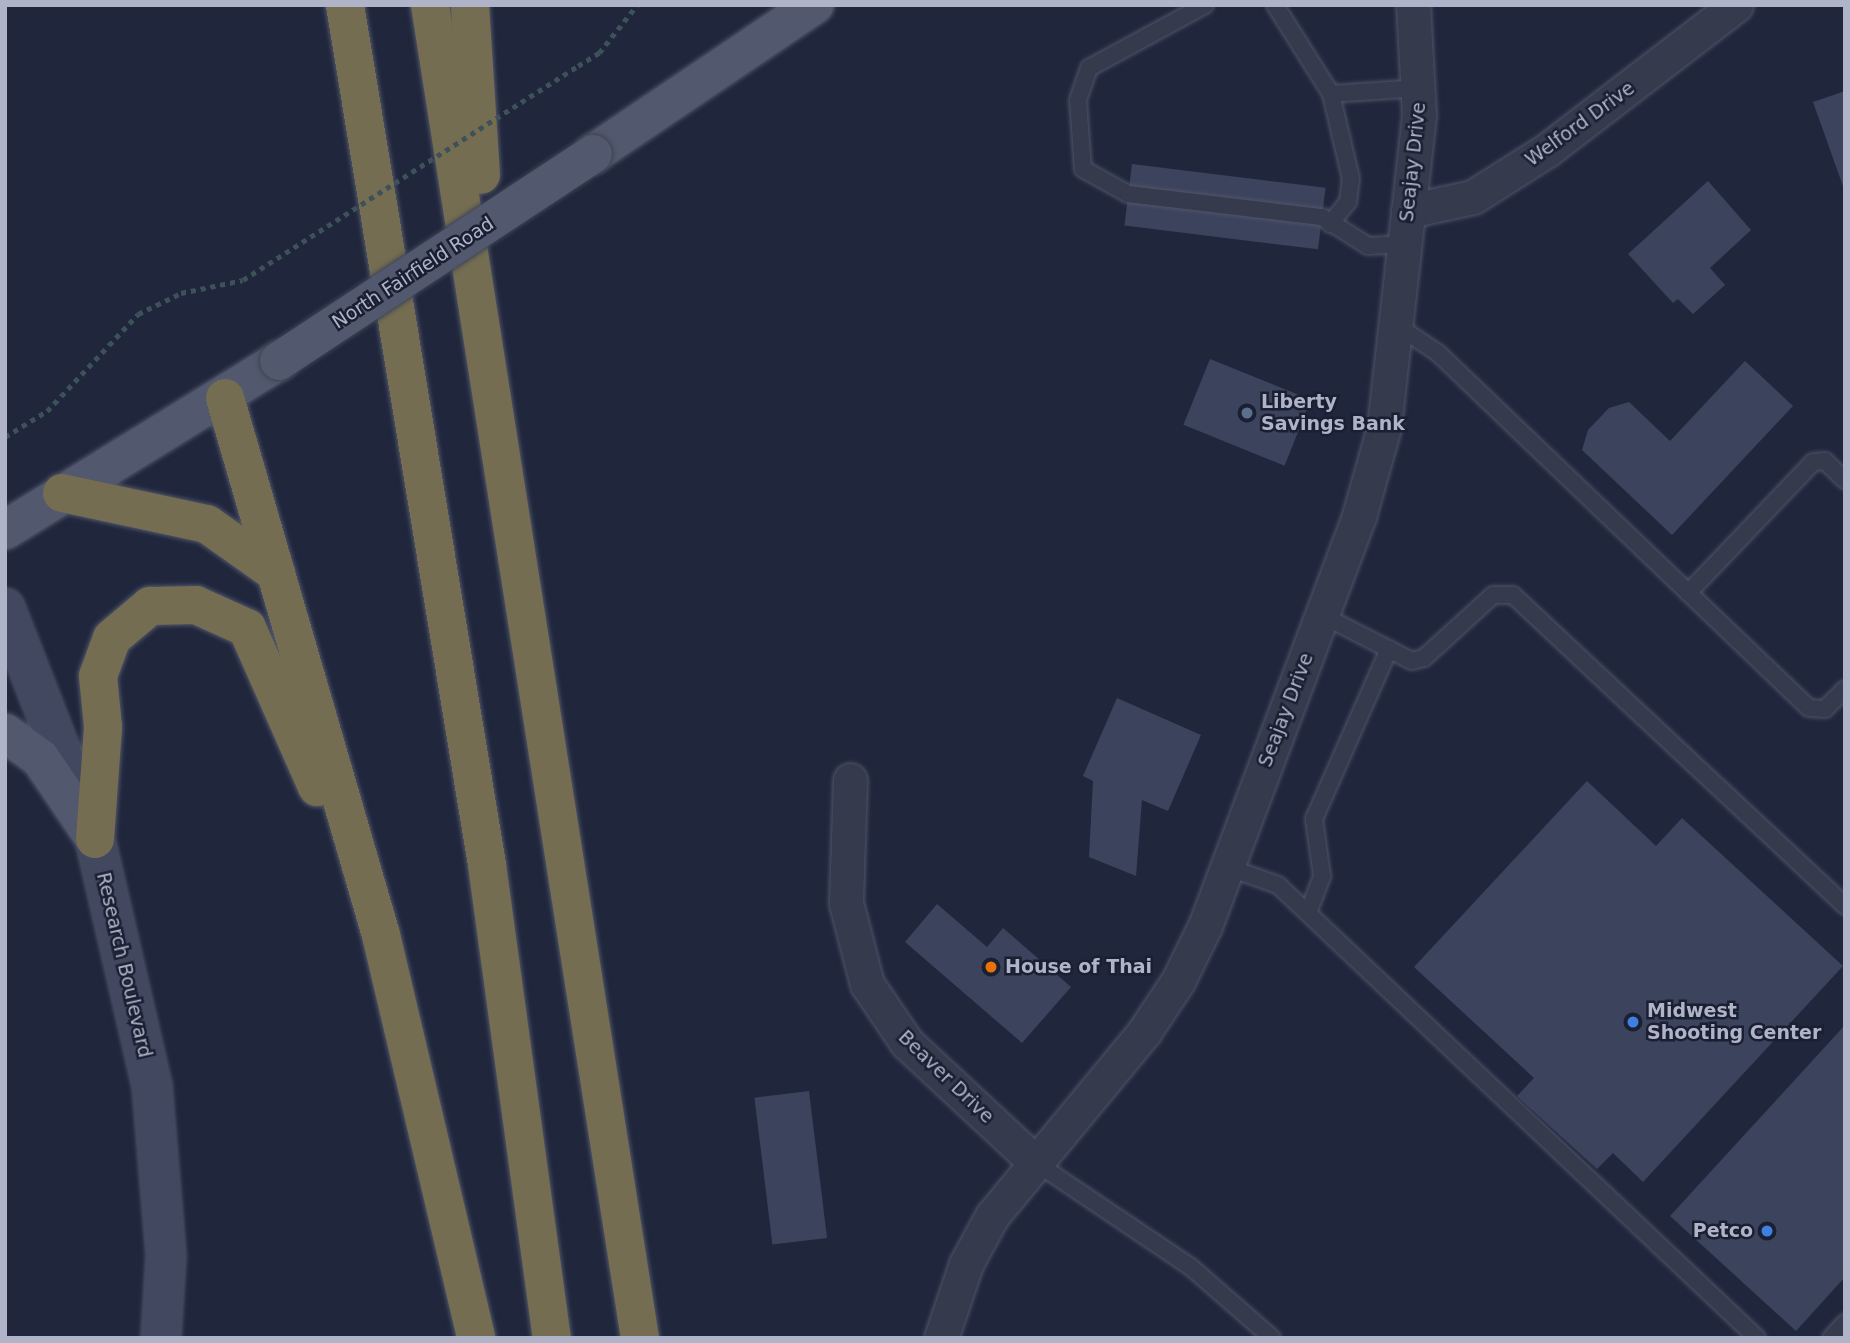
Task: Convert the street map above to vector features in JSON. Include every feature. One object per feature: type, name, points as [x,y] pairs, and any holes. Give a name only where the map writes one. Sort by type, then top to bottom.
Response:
[{"type":"highway","points":[[345,5],[487,865],[552,1338]]},
{"type":"highway","points":[[430,5],[493,373],[640,1338]]},
{"type":"highway","points":[[470,5],[493,373]]},
{"type":"highway","points":[[225,398],[381,935],[476,1338]]},
{"type":"highway","points":[[62,493],[207,524],[276,573]]},
{"type":"highway","points":[[95,839],[103,727],[98,676],[112,638],[149,606],[196,605],[247,628],[381,935]]},
{"type":"main road","name":"North Fairfield Road","points":[[5,530],[62,493],[225,398],[814,5]]},
{"type":"main road","name":"Research Boulevard","points":[[5,608],[95,839],[152,1085],[166,1256],[161,1338]]},
{"type":"main road","points":[[5,733],[40,758],[95,839]]},
{"type":"street","name":"Seajay Drive","points":[[941,1338],[966,1264],[1032,1160],[1151,1022],[1178,981],[1227,867],[1322,615],[1384,427],[1420,88],[1413,5]]},
{"type":"street","name":"Welford Drive","points":[[1408,211],[1473,197],[1548,150],[1736,5]]},
{"type":"street","name":"Beaver Drive","points":[[850,780],[846,903],[867,984],[907,1043],[1032,1160]]},
{"type":"lane","points":[[1205,5],[1089,68],[1078,100],[1083,169],[1128,194],[1322,217],[1368,246],[1405,244]]},
{"type":"lane","points":[[1275,5],[1331,94],[1351,179],[1348,202],[1330,224]]},
{"type":"lane","points":[[1331,94],[1420,88]]},
{"type":"lane","points":[[1395,324],[1438,353],[1809,708],[1825,709],[1845,689]]},
{"type":"lane","points":[[1688,593],[1813,462],[1825,461],[1845,480]]},
{"type":"lane","points":[[1322,615],[1412,661],[1424,658],[1493,595],[1513,595],[1845,905]]},
{"type":"lane","points":[[1308,913],[1322,876],[1314,819],[1389,649]]},
{"type":"lane","points":[[1227,867],[1278,885],[1757,1338]]},
{"type":"lane","points":[[1032,1160],[1192,1268],[1272,1338]]},
{"type":"lane","points":[[1831,1338],[1845,1323]]},
{"type":"path","points":[[5,437],[47,411],[138,314],[181,293],[243,281],[599,53],[637,5]]},
{"type":"building","points":[[1845,91],[1845,189],[1844,189],[1813,102]]},
{"type":"building","points":[[1132,164],[1326,188],[1318,249],[1124,226]]},
{"type":"building","points":[[1708,181],[1751,230],[1710,268],[1725,285],[1693,314],[1678,299],[1673,303],[1628,254]]},
{"type":"building","name":"Liberty Savings Bank","points":[[1210,359],[1311,400],[1284,466],[1183,425]]},
{"type":"building","points":[[1745,361],[1793,406],[1672,535],[1582,450],[1588,430],[1609,408],[1629,402],[1670,441]]},
{"type":"building","points":[[1117,698],[1201,735],[1168,811],[1142,800],[1136,876],[1089,857],[1093,781],[1083,776]]},
{"type":"building","name":"Midwest Shooting Center","points":[[1587,781],[1656,846],[1682,818],[1843,966],[1643,1182],[1613,1153],[1597,1169],[1517,1096],[1534,1078],[1414,967]]},
{"type":"building","name":"House of Thai","points":[[937,904],[987,947],[1003,928],[1071,987],[1022,1043],[905,942]]},
{"type":"building","points":[[1845,1025],[1845,1277],[1796,1331],[1670,1216]]},
{"type":"building","points":[[809,1091],[827,1238],[772,1245],[754,1098]]},
{"type":"place","name":"Liberty Savings Bank","points":[[1247,413]]},
{"type":"place","name":"House of Thai","points":[[991,967]]},
{"type":"place","name":"Midwest Shooting Center","points":[[1633,1022]]},
{"type":"place","name":"Petco","points":[[1767,1231]]}]
